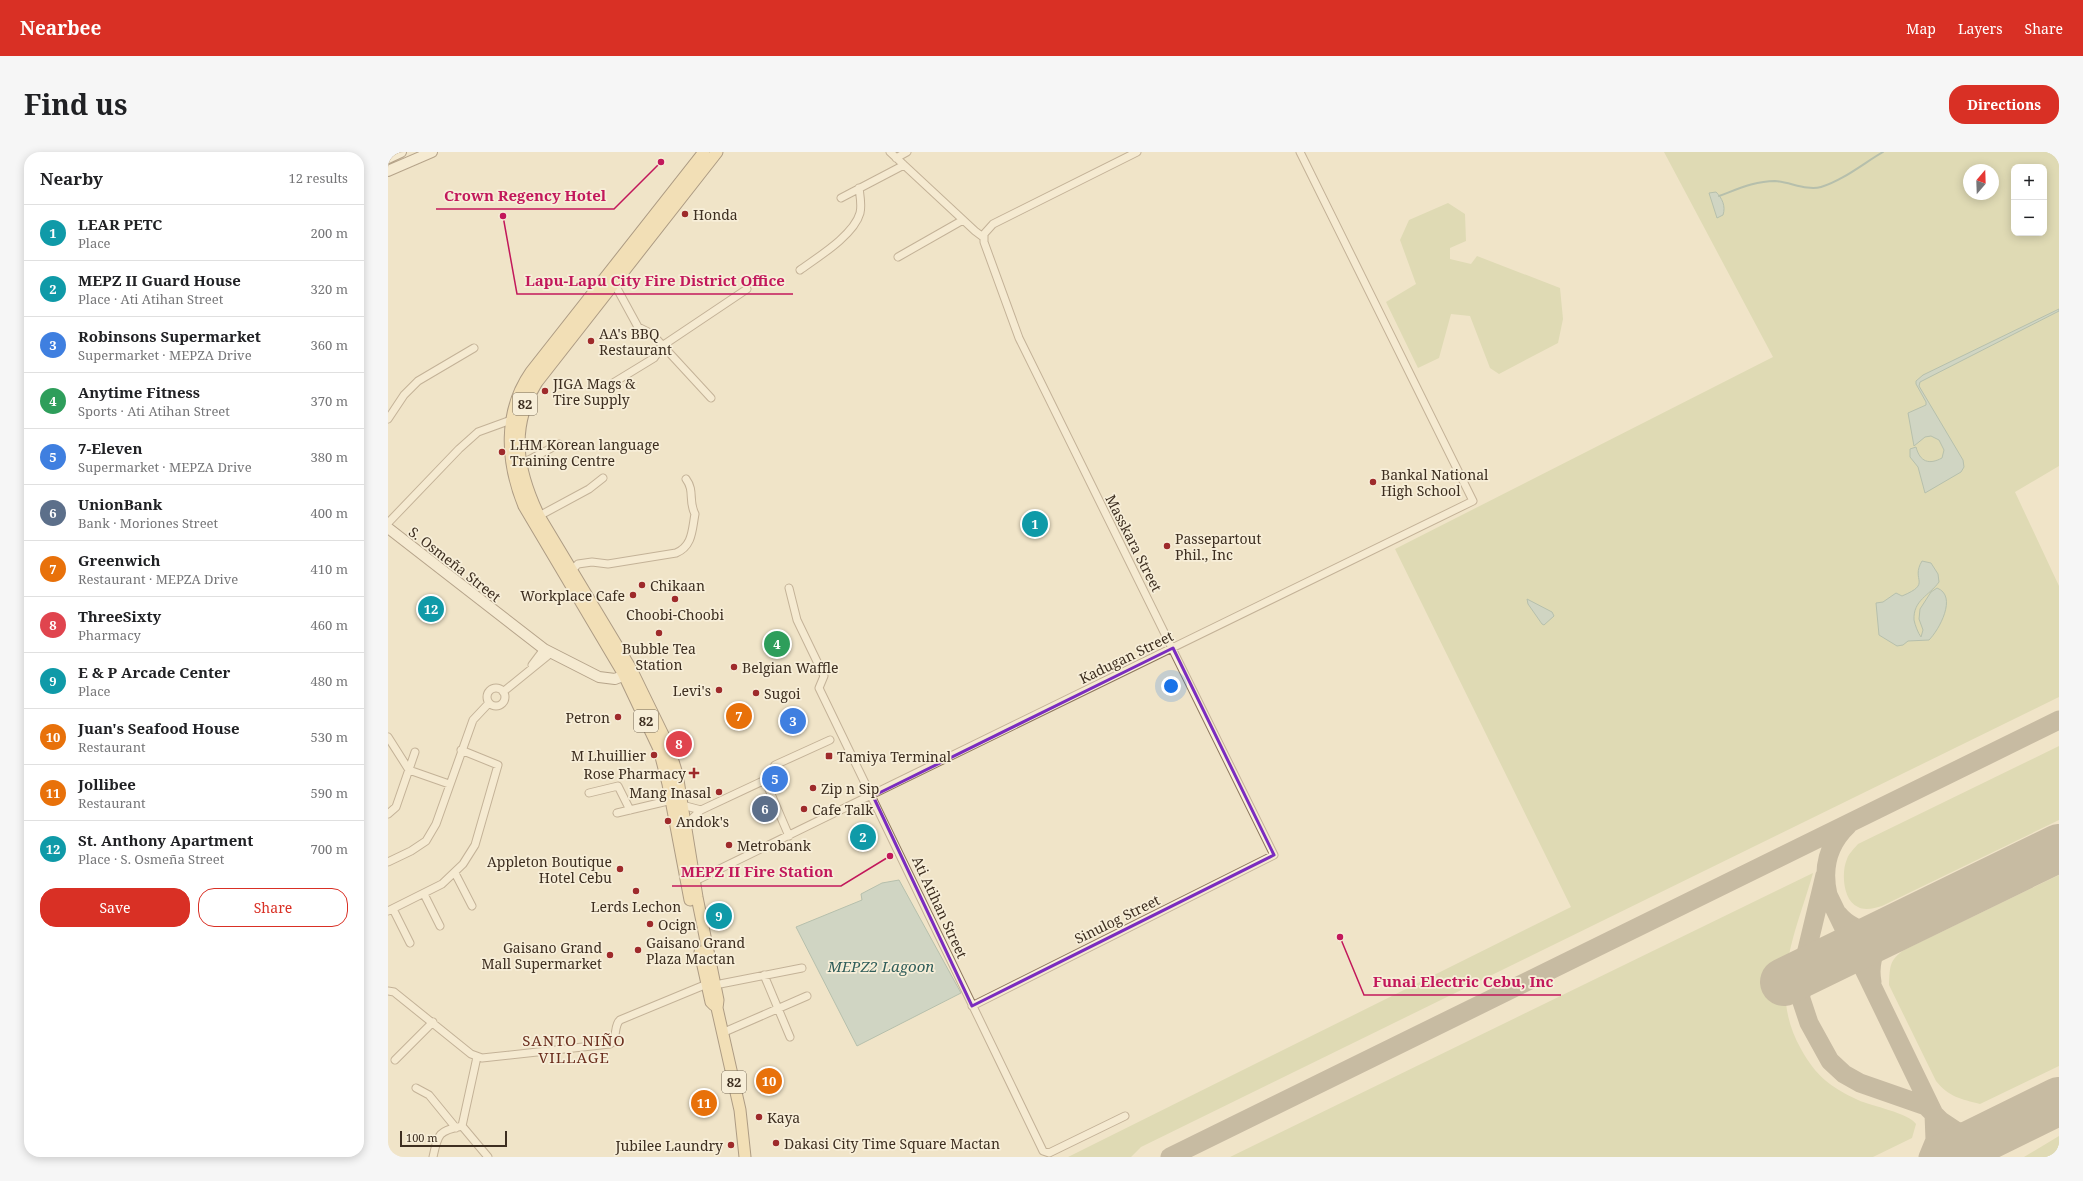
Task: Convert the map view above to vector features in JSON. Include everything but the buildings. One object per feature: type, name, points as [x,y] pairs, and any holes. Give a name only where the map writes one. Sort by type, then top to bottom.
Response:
[{"type":"main road","name":"82","points":[[704,152],[621,265],[614,283],[536,382],[527,400],[519,428],[521,464],[527,488],[539,516],[572,570],[637,691],[668,745],[677,774],[686,824],[711,984]]},
{"type":"main road","name":"82","points":[[628,674],[524,506],[515,483],[512,466],[511,420],[515,402],[523,384],[717,152]]},
{"type":"main road","name":"82","points":[[637,691],[659,749],[672,800],[711,984],[718,1000],[717,1008],[740,1110],[745,1157]]},
{"type":"street","points":[[388,158],[401,152]]},
{"type":"street","points":[[388,171],[432,152]]},
{"type":"street","points":[[890,152],[963,220],[984,237],[992,224],[1137,152]]},
{"type":"street","points":[[896,158],[907,152]]},
{"type":"street","name":"Kadugan Street","points":[[695,881],[873,796],[1473,501],[1300,152]]},
{"type":"street","points":[[841,198],[904,165]]},
{"type":"street","points":[[800,270],[842,238],[856,223],[861,205],[859,188]]},
{"type":"street","points":[[898,257],[963,220]]},
{"type":"street","name":"Masskara Street","points":[[984,237],[986,249],[1020,338],[1274,855]]},
{"type":"street","points":[[614,283],[638,326],[652,334],[711,398]]},
{"type":"street","points":[[613,383],[654,358],[662,346],[747,289]]},
{"type":"street","points":[[388,419],[404,395],[418,381],[474,348]]},
{"type":"street","points":[[389,528],[459,449],[478,432],[511,420]]},
{"type":"street","points":[[521,464],[559,444]]},
{"type":"street","points":[[539,516],[589,489],[604,478]]},
{"type":"street","points":[[572,570],[578,564],[592,562],[608,564],[676,553],[684,550],[689,544],[695,514],[691,506],[692,486],[686,479]]},
{"type":"street","name":"S. Osmeña Street","points":[[389,528],[547,651],[599,677],[611,679],[628,674]]},
{"type":"street","name":"Ati Atihan Street","points":[[789,588],[797,620],[824,676],[819,688],[873,796],[972,1006],[1045,1153],[1049,1153],[1126,1116]]},
{"type":"street","points":[[503,692],[523,676],[547,651]]},
{"type":"street","points":[[499,689],[503,692],[505,698],[503,703],[495,706],[490,703],[488,698],[491,690],[499,689]]},
{"type":"street","points":[[388,862],[411,852],[426,841],[436,824],[461,750],[473,720],[490,703]]},
{"type":"street","points":[[388,737],[409,770],[450,784]]},
{"type":"street","points":[[686,824],[701,810],[765,780],[775,765],[830,740]]},
{"type":"street","points":[[410,943],[390,910],[442,884],[455,873],[475,845],[499,768],[495,762],[461,750]]},
{"type":"street","points":[[389,811],[396,807],[415,752]]},
{"type":"street","points":[[765,780],[789,836]]},
{"type":"street","points":[[589,793],[618,786],[630,810]]},
{"type":"street","points":[[617,813],[672,800]]},
{"type":"street","points":[[682,805],[701,810]]},
{"type":"street","name":"Sinulog Street","points":[[972,1006],[1274,855]]},
{"type":"street","points":[[455,873],[472,906]]},
{"type":"street","points":[[424,894],[440,926]]},
{"type":"street","points":[[388,992],[394,992],[477,1057],[482,1058],[610,1044],[614,1040],[616,1023],[620,1020],[711,984],[802,968]]},
{"type":"street","points":[[764,975],[790,1037]]},
{"type":"street","points":[[722,1033],[807,996]]},
{"type":"street","points":[[395,1060],[433,1022]]},
{"type":"street","points":[[459,1127],[477,1057]]},
{"type":"street","points":[[416,1088],[429,1095],[488,1157]]},
{"type":"street","points":[[433,1157],[437,1137],[443,1131],[459,1127]]},
{"type":"highlighted area","points":[[1173,648],[1274,855],[972,1006],[873,796]]},
{"type":"green space","points":[[1664,152],[2059,152],[2059,466],[2015,492],[2059,586],[2059,697],[1141,1147],[1131,1157],[1068,1157],[1571,907],[1395,549],[1773,357]]},
{"type":"green space","points":[[1448,203],[1465,214],[1466,241],[1450,248],[1450,259],[1471,264],[1477,256],[1560,288],[1563,319],[1558,343],[1499,374],[1490,368],[1470,316],[1451,314],[1439,358],[1418,368],[1386,302],[1416,284],[1400,240],[1409,220]]},
{"type":"green space","points":[[2059,746],[2059,820],[1882,906],[1864,909],[1853,904],[1849,899],[1846,893],[1844,871],[1849,855],[1858,844]]},
{"type":"green space","points":[[1813,873],[1793,939],[1788,961],[1785,983],[1786,1005],[1791,1027],[1801,1049],[1818,1074],[1839,1090],[1858,1100],[1906,1116],[1916,1124],[1912,1138],[1873,1157],[1230,1157]]},
{"type":"green space","points":[[2059,875],[2059,1066],[1980,1104],[1956,1097],[1946,1091],[1936,1081],[1889,985],[1891,964],[1895,957],[1904,950]]},
{"type":"green space","points":[[2059,1136],[2059,1157],[2024,1157]]},
{"type":"water","points":[[1716,192],[1724,205],[1723,215],[1717,218],[1709,193]]},
{"type":"water","points":[[2059,309],[2059,311],[1920,382],[1919,386],[1963,460],[1964,467],[1961,472],[1925,493],[1918,467],[1910,457],[1910,449],[1916,447],[1920,456],[1929,462],[1942,458],[1944,450],[1939,440],[1931,436],[1925,437],[1914,446],[1908,413],[1926,405],[1916,381],[1923,375]]},
{"type":"water","points":[[1922,561],[1931,563],[1938,574],[1939,582],[1922,599],[1914,613],[1914,620],[1921,637],[1923,630],[1919,619],[1920,609],[1931,592],[1937,588],[1943,592],[1946,598],[1945,613],[1937,629],[1929,640],[1908,641],[1903,645],[1897,646],[1879,635],[1876,603],[1883,602],[1896,593],[1902,596],[1917,588],[1919,584],[1918,573]]},
{"type":"water","points":[[1527,599],[1552,612],[1554,616],[1544,625],[1542,624],[1528,604]]},
{"type":"water","name":"MEPZ2 Lagoon","points":[[899,880],[961,993],[857,1046],[796,927],[862,900],[861,894],[882,883]]},
{"type":"waterway","points":[[1719,196],[1760,182],[1768,181],[1810,188],[1821,187],[1837,181],[1883,152]]},
{"type":"taxiway","points":[[1170,1157],[2059,720]]},
{"type":"taxiway","points":[[1848,825],[1841,832],[1828,857],[1826,866],[1826,885],[1828,895],[1934,1114],[1935,1140],[1928,1157]]},
{"type":"taxiway","points":[[1825,875],[1800,979],[1801,999],[1809,1023],[1830,1061],[1844,1074],[1860,1083],[1926,1106],[1941,1121],[1956,1131],[1975,1136],[1993,1133]]},
{"type":"taxiway","points":[[1838,914],[1856,928],[1863,930],[1878,931],[1893,929]]},
{"type":"taxiway","points":[[1872,982],[1871,966],[1875,952],[1882,940],[1893,929]]},
{"type":"taxiway","points":[[1971,1157],[1980,1144],[1993,1133]]},
{"type":"runway","points":[[1784,982],[2059,848]]},
{"type":"runway","points":[[1945,1157],[2059,1101]]},
{"type":"place","name":"Crown Regency Hotel","points":[[661,162]]},
{"type":"place","name":"Honda","points":[[685,214]]},
{"type":"place","name":"Lapu-Lapu City Fire District Office","points":[[503,216]]},
{"type":"place","name":"AA's BBQ Restaurant","points":[[591,341]]},
{"type":"place","name":"JIGA Mags & Tire Supply","points":[[545,391]]},
{"type":"place","name":"LHM Korean language Training Centre","points":[[502,452]]},
{"type":"place","name":"Bankal National High School","points":[[1373,482]]},
{"type":"place","name":"LEAR PETC","points":[[1035,524]]},
{"type":"place","name":"Passepartout Phil., Inc","points":[[1167,546]]},
{"type":"place","name":"Chikaan","points":[[642,585]]},
{"type":"place","name":"Workplace Cafe","points":[[633,595]]},
{"type":"place","name":"Choobi-Choobi","points":[[675,599]]},
{"type":"place","name":"St. Anthony Apartment","points":[[431,609]]},
{"type":"place","name":"Bubble Tea Station","points":[[659,633]]},
{"type":"place","name":"Anytime Fitness","points":[[777,644]]},
{"type":"place","name":"Belgian Waffle","points":[[734,667]]},
{"type":"place","name":"Levi's","points":[[719,690]]},
{"type":"place","name":"Sugoi","points":[[756,693]]},
{"type":"place","name":"Greenwich","points":[[739,716]]},
{"type":"place","name":"Petron","points":[[618,717]]},
{"type":"place","name":"Robinsons Supermarket","points":[[793,721]]},
{"type":"place","name":"ThreeSixty","points":[[679,744]]},
{"type":"place","name":"M Lhuillier","points":[[654,755]]},
{"type":"place","name":"Tamiya Terminal","points":[[829,756]]},
{"type":"place","name":"Rose Pharmacy","points":[[694,773]]},
{"type":"place","name":"7-Eleven","points":[[775,779]]},
{"type":"place","name":"Zip n Sip","points":[[813,788]]},
{"type":"place","name":"Mang Inasal","points":[[719,792]]},
{"type":"place","name":"UnionBank","points":[[765,809]]},
{"type":"place","name":"Cafe Talk","points":[[804,809]]},
{"type":"place","name":"Andok's","points":[[668,821]]},
{"type":"place","name":"MEPZ II Guard House","points":[[863,837]]},
{"type":"place","name":"Metrobank","points":[[729,845]]},
{"type":"place","name":"MEPZ II Fire Station","points":[[890,856]]},
{"type":"place","name":"Appleton Boutique Hotel Cebu","points":[[620,869]]},
{"type":"place","name":"Lerds Lechon","points":[[636,891]]},
{"type":"place","name":"E & P Arcade Center","points":[[719,916]]},
{"type":"place","name":"Ocign","points":[[650,924]]},
{"type":"place","name":"Funai Electric Cebu, Inc","points":[[1340,937]]},
{"type":"place","name":"Gaisano Grand Plaza Mactan","points":[[638,950]]},
{"type":"place","name":"Gaisano Grand Mall Supermarket","points":[[610,955]]},
{"type":"place","name":"Juan's Seafood House","points":[[769,1081]]},
{"type":"place","name":"Jollibee","points":[[704,1103]]},
{"type":"place","name":"Kaya","points":[[759,1117]]},
{"type":"place","name":"Dakasi City Time Square Mactan","points":[[776,1143]]},
{"type":"place","name":"Jubilee Laundry","points":[[731,1145]]},
{"type":"district","name":"SANTO NIÑO VILLAGE","points":[[574,1048]]}]
